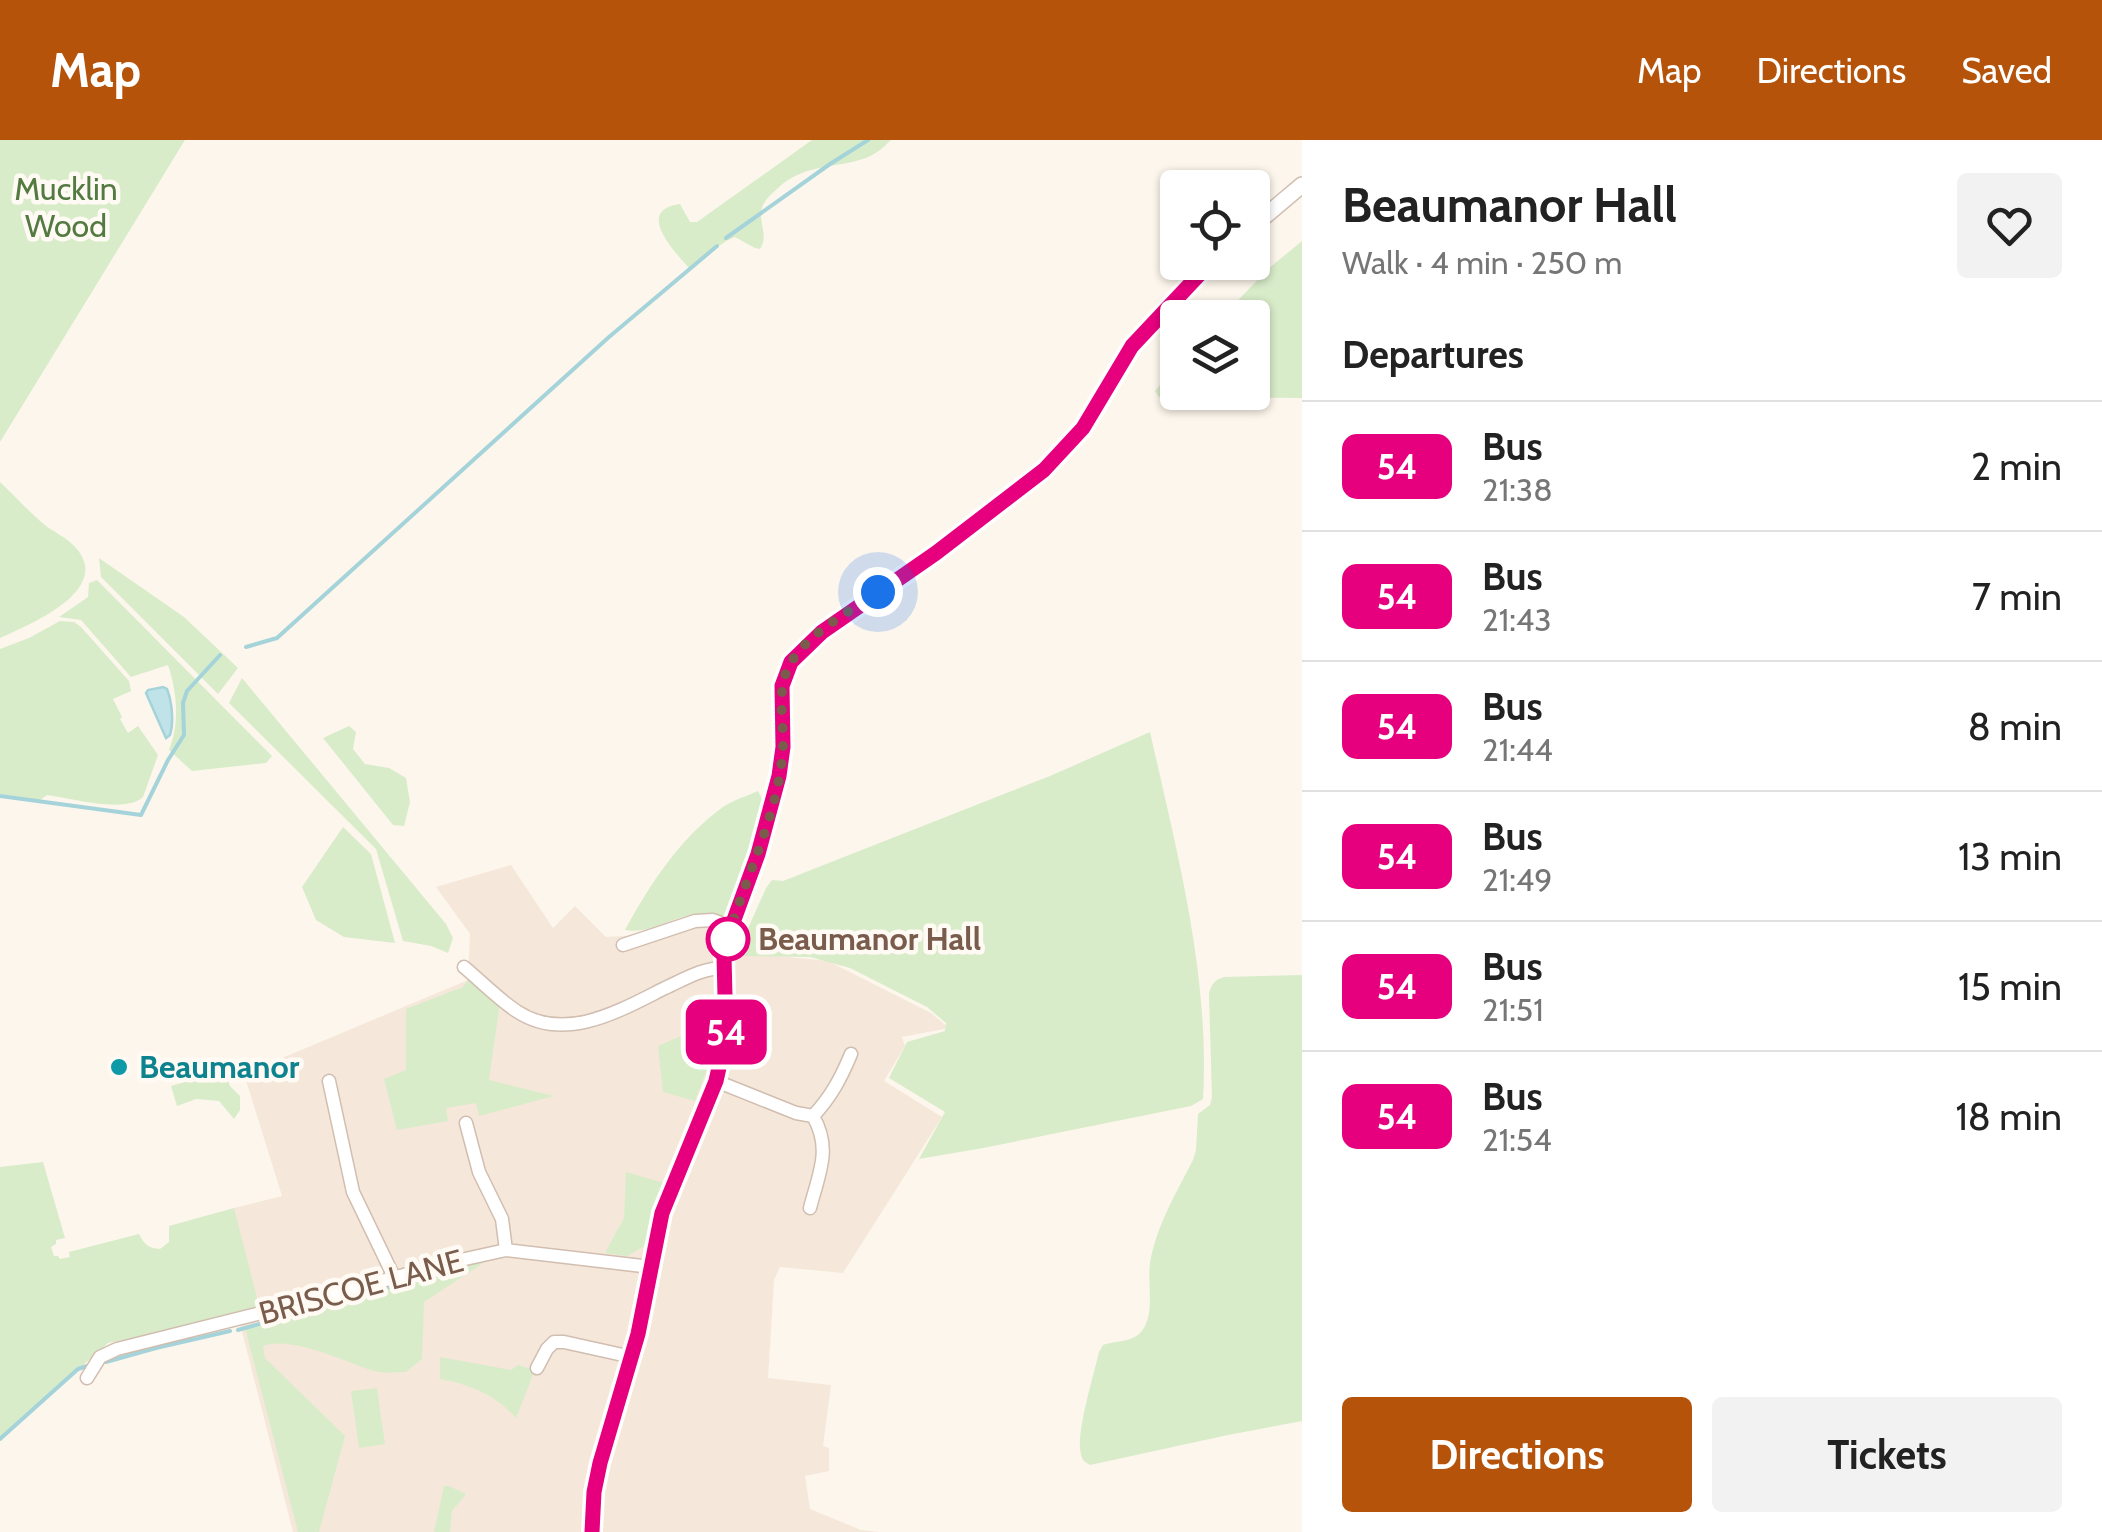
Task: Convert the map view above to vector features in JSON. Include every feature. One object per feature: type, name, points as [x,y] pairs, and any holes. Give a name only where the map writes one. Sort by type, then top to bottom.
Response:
[{"type":"street","points":[[1270,212],[1302,185]]},
{"type":"street","points":[[592,1532],[600,1463],[632,1357],[662,1213],[716,1081],[726,1036],[724,956],[779,776],[783,747],[782,686],[791,662],[822,632],[936,553],[1044,470],[1083,428],[1132,346],[1194,280]]},
{"type":"street","points":[[623,944],[695,922],[713,920],[731,928]]},
{"type":"street","points":[[464,968],[519,1013],[545,1024],[560,1025],[594,1020],[699,972],[724,968]]},
{"type":"street","points":[[813,1116],[850,1074],[851,1054]]},
{"type":"street","points":[[716,1081],[813,1116],[820,1128],[824,1154],[810,1208]]},
{"type":"street","points":[[348,1085],[330,1086],[352,1192],[394,1277]]},
{"type":"street","points":[[465,1123],[479,1172],[502,1219],[506,1250]]},
{"type":"street","points":[[799,1187],[814,1191]]},
{"type":"street","name":"BRISCOE LANE","points":[[87,1378],[100,1357],[116,1349],[506,1250],[651,1267]]},
{"type":"street","points":[[537,1368],[554,1342],[632,1357]]},
{"type":"shaded area","points":[[511,865],[553,928],[575,906],[606,937],[639,935],[684,921],[738,924],[730,951],[828,961],[931,1013],[949,1028],[902,1037],[905,1046],[884,1081],[942,1117],[843,1273],[780,1267],[774,1280],[768,1378],[831,1385],[823,1446],[829,1448],[829,1471],[805,1476],[810,1509],[861,1530],[880,1532],[293,1532],[238,1316],[234,1208],[282,1196],[244,1074],[468,980],[470,934],[436,887]]},
{"type":"green space","name":"Mucklin Wood","points":[[0,140],[185,140],[0,442]]},
{"type":"green space","points":[[812,140],[891,140],[866,158],[810,170],[779,187],[763,205],[764,238],[760,249],[735,237],[689,268],[662,232],[660,214],[680,204],[690,222],[697,222]]},
{"type":"green space","points":[[1302,241],[1302,398],[1270,398],[1270,300],[1238,300],[1257,280],[1270,280],[1270,267]]},
{"type":"green space","points":[[0,482],[40,521],[72,544],[84,560],[85,575],[78,590],[65,603],[0,638]]},
{"type":"green space","points":[[99,558],[184,617],[238,668],[218,694],[101,577]]},
{"type":"green space","points":[[97,580],[272,756],[266,763],[192,771],[169,750],[176,708],[168,665],[131,677],[81,620],[59,617],[88,597],[89,583]]},
{"type":"green space","points":[[60,621],[81,627],[129,681],[131,691],[113,699],[120,719],[128,733],[138,726],[158,755],[143,797],[135,802],[111,805],[47,795],[40,800],[0,794],[0,649]]},
{"type":"green space","points":[[242,678],[446,924],[453,938],[448,953],[403,941],[376,849],[229,703]]},
{"type":"green space","points":[[349,726],[356,732],[353,749],[365,764],[389,768],[406,778],[410,802],[404,826],[393,825],[323,738]]},
{"type":"green space","points":[[1150,732],[1196,960],[1204,1053],[1203,1099],[1191,1106],[919,1159],[945,1112],[889,1078],[907,1042],[945,1031],[946,1023],[927,1007],[850,968],[810,957],[737,953],[766,888],[772,880],[783,881],[1050,776]]},
{"type":"green space","points":[[758,791],[766,807],[751,863],[725,918],[697,914],[646,929],[625,930],[656,879],[693,833],[723,807]]},
{"type":"green space","points":[[343,827],[371,854],[395,943],[344,937],[316,920],[302,887]]},
{"type":"green space","points":[[1302,975],[1302,1421],[1090,1465],[1082,1457],[1080,1445],[1099,1352],[1103,1345],[1137,1336],[1145,1326],[1149,1271],[1157,1236],[1193,1160],[1198,1114],[1210,1105],[1211,987],[1224,977]]},
{"type":"green space","points":[[468,980],[500,1002],[489,1080],[554,1096],[479,1116],[476,1103],[446,1108],[448,1121],[397,1130],[384,1079],[406,1070],[406,1009],[463,987]]},
{"type":"green space","points":[[709,1024],[708,1066],[695,1101],[663,1092],[658,1046]]},
{"type":"green space","points":[[211,1061],[226,1074],[230,1086],[240,1096],[240,1110],[234,1119],[219,1101],[196,1099],[177,1106],[171,1086],[188,1081],[190,1069]]},
{"type":"green space","points":[[43,1162],[65,1238],[56,1240],[51,1247],[54,1256],[70,1257],[69,1252],[139,1234],[147,1245],[160,1249],[169,1242],[169,1226],[234,1208],[260,1309],[108,1343],[0,1439],[0,1167]]},
{"type":"green space","points":[[626,1172],[664,1183],[646,1245],[627,1256],[605,1253],[624,1218]]},
{"type":"green space","points":[[494,1256],[424,1302],[422,1359],[406,1372],[374,1371],[288,1344],[263,1346],[265,1358],[345,1436],[319,1532],[298,1532],[245,1328],[325,1307],[391,1281]]},
{"type":"green space","points":[[440,1357],[511,1370],[518,1365],[535,1370],[516,1418],[481,1392],[440,1379]]},
{"type":"green space","points":[[377,1388],[385,1444],[359,1448],[351,1391]]},
{"type":"green space","points":[[444,1486],[466,1494],[452,1511],[450,1532],[434,1532]]},
{"type":"water","points":[[167,689],[172,712],[170,735],[166,738],[146,693]]},
{"type":"waterway","points":[[726,238],[868,140]]},
{"type":"waterway","points":[[246,647],[277,638],[609,337],[717,246]]},
{"type":"waterway","points":[[0,796],[141,815],[184,735],[183,703],[187,691],[220,655]]},
{"type":"waterway","points":[[238,1330],[464,1266]]},
{"type":"waterway","points":[[106,1362],[230,1331]]},
{"type":"waterway","points":[[0,1439],[78,1369],[87,1366]]},
{"type":"bus line","name":"54","points":[[592,1532],[600,1463],[638,1334],[662,1213],[721,1060],[726,1036],[724,956],[779,776],[783,747],[782,686],[791,662],[822,632],[936,553],[1044,470],[1083,428],[1132,346],[1193,280]]},
{"type":"place","name":"Beaumanor Hall","points":[[728,939]]},
{"type":"place","name":"Beaumanor","points":[[119,1067]]},
{"type":"route","points":[[728,939],[726,946],[758,854],[779,776],[783,747],[782,686],[786,673],[806,646],[878,592]]}]
